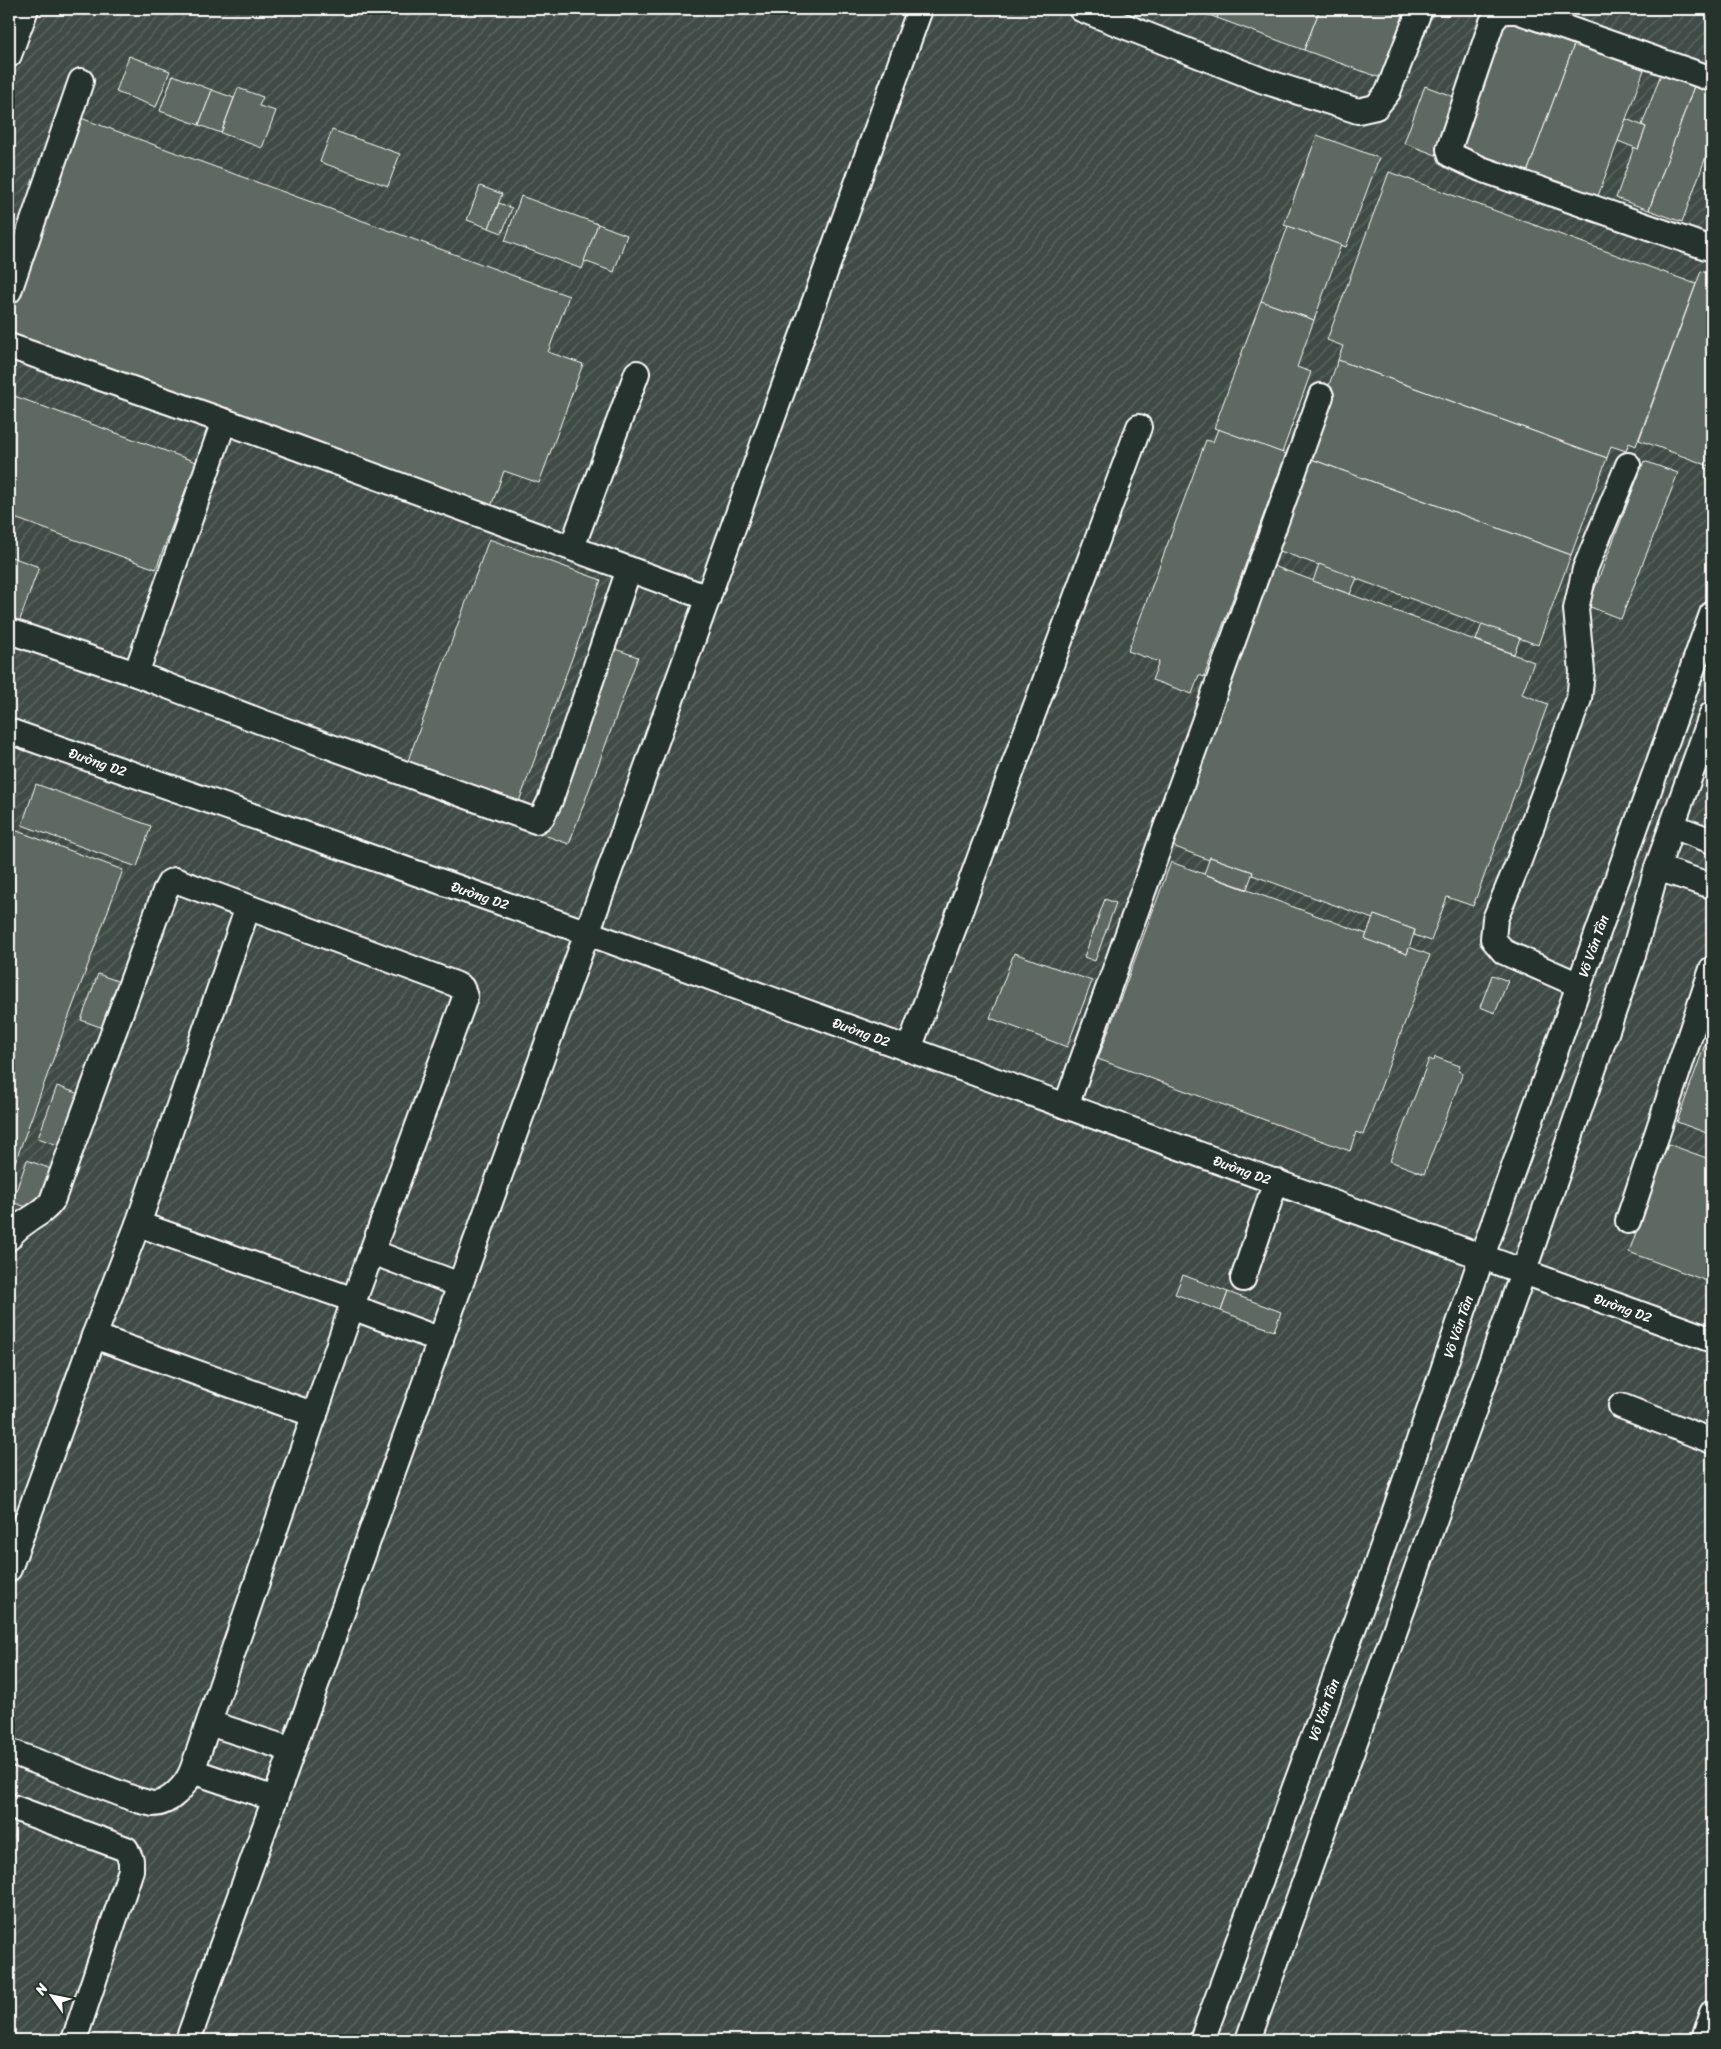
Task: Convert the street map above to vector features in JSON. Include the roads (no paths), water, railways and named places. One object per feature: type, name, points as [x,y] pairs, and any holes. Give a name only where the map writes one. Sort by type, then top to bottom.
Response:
[{"type":"street","points":[[9,55],[26,9]]},
{"type":"street","points":[[188,2040],[920,9]]},
{"type":"street","points":[[1081,9],[1113,15],[1264,81],[1358,111],[1376,107],[1388,92],[1420,9]]},
{"type":"street","points":[[1712,79],[1517,11],[1501,11],[1492,22],[1449,149],[1452,155],[1481,169],[1712,250]]},
{"type":"street","points":[[9,291],[81,81]]},
{"type":"street","points":[[9,346],[224,421],[708,598]]},
{"type":"street","points":[[572,547],[637,373]]},
{"type":"street","points":[[1066,1106],[1321,396]]},
{"type":"street","points":[[136,674],[224,421]]},
{"type":"street","points":[[909,1049],[1139,427]]},
{"type":"street","points":[[1579,985],[1504,952],[1493,938],[1495,919],[1580,699],[1582,672],[1576,609],[1585,569],[1628,465]]},
{"type":"street","points":[[9,631],[136,674],[262,722],[536,821],[542,817],[550,801],[629,569]]},
{"type":"street","name":"Võ Văn Tần","points":[[1202,2040],[1374,1572],[1482,1256],[1712,614]]},
{"type":"street","points":[[1248,2040],[1523,1273],[1633,954],[1657,868],[1712,714]]},
{"type":"street","name":"Đường D2","points":[[9,731],[588,933],[1712,1340]]},
{"type":"street","points":[[1672,826],[1712,841]]},
{"type":"street","points":[[1657,868],[1712,886]]},
{"type":"street","points":[[9,1238],[14,1230],[52,1201],[165,890],[170,882],[175,880],[462,988],[465,997],[462,1006],[353,1304],[209,1723],[186,1784],[168,1799],[154,1804],[137,1800],[9,1751]]},
{"type":"street","points":[[9,1569],[94,1336],[138,1224],[248,907]]},
{"type":"street","points":[[1628,1221],[1712,969]]},
{"type":"street","points":[[1243,1279],[1276,1181]]},
{"type":"street","points":[[138,1224],[353,1304],[441,1340]]},
{"type":"street","points":[[372,1252],[460,1285]]},
{"type":"street","points":[[94,1336],[315,1414]]},
{"type":"street","points":[[1621,1406],[1712,1441]]},
{"type":"street","points":[[209,1723],[292,1750]]},
{"type":"street","points":[[192,1771],[275,1799]]},
{"type":"street","points":[[9,1806],[126,1849],[131,1860],[131,1870],[74,2040]]},
{"type":"street","points":[[1703,2040],[1712,2013]]}]
